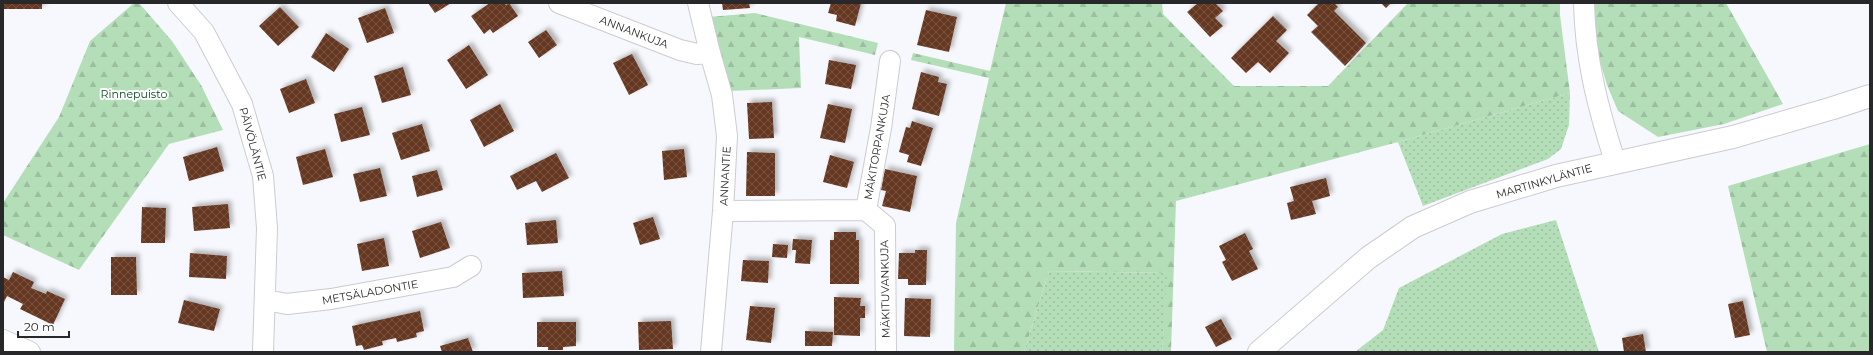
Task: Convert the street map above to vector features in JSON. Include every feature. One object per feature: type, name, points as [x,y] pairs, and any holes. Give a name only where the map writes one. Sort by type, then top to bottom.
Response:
[{"type":"street","name":"PÄIVÖLÄNTIE","points":[[178,3],[204,32],[242,104],[263,176],[267,228],[266,300],[263,352]]},
{"type":"street","name":"ANNANKUJA","points":[[559,3],[680,50],[697,54],[710,53]]},
{"type":"street","name":"ANNANTIE","points":[[698,3],[722,95],[727,136],[723,211],[711,352]]},
{"type":"street","points":[[1584,3],[1586,44],[1593,86],[1615,161]]},
{"type":"street","name":"MÄKITORPANKUJA","points":[[723,211],[866,210],[882,128],[890,61]]},
{"type":"street","name":"MARTINKYLÄNTIE","points":[[1260,352],[1368,258],[1413,227],[1470,202],[1556,176],[1615,161],[1733,136],[1870,96]]},
{"type":"street","name":"MÄKITUVANKUJA","points":[[866,210],[885,226],[886,352]]},
{"type":"street","name":"METSÄLADONTIE","points":[[266,300],[288,304],[331,299],[454,276],[471,266]]},
{"type":"street","points":[[3,340],[30,352]]},
{"type":"green space","name":"Rinnepuisto","points":[[134,3],[139,3],[172,41],[201,85],[223,130],[169,144],[79,270],[3,235],[3,203],[59,117],[90,41]]},
{"type":"green space","points":[[1006,3],[1162,3],[1163,14],[1234,86],[1328,86],[1408,3],[1560,3],[1560,15],[1570,93],[1398,142],[1176,201],[1171,352],[1162,352],[1167,273],[1049,271],[1024,352],[954,352],[956,223],[989,78],[911,60],[913,53],[990,71]]},
{"type":"green space","points":[[1592,3],[1726,3],[1783,104],[1724,124],[1658,137],[1618,111],[1607,85],[1594,41]]},
{"type":"green space","points":[[755,13],[878,43],[875,55],[799,37],[801,88],[729,91],[709,17]]},
{"type":"green space","points":[[1570,93],[1569,125],[1561,149],[1548,159],[1423,206],[1398,142]]},
{"type":"green space","points":[[1870,144],[1870,352],[1767,352],[1728,186]]},
{"type":"green space","points":[[1556,220],[1599,352],[1355,352],[1383,330],[1399,288],[1502,234]]},
{"type":"green space","points":[[1049,271],[1168,273],[1162,352],[1024,352]]},
{"type":"building","points":[[3,3],[42,3],[42,9],[3,9]]},
{"type":"building","points":[[428,3],[451,3],[435,13]]},
{"type":"building","points":[[490,3],[504,3],[506,5],[509,3],[518,16],[493,33],[490,29],[484,34],[471,16]]},
{"type":"building","points":[[722,3],[749,3],[750,8],[723,10]]},
{"type":"building","points":[[831,3],[861,3],[855,26],[836,21],[837,15],[828,13]]},
{"type":"building","points":[[1198,3],[1215,3],[1223,11],[1215,18],[1223,26],[1210,37],[1187,12]]},
{"type":"building","points":[[1319,3],[1334,3],[1338,7],[1334,11],[1366,43],[1345,66],[1311,32],[1318,26],[1307,15]]},
{"type":"building","points":[[1381,3],[1391,3],[1386,8]]},
{"type":"building","points":[[280,7],[299,27],[278,46],[259,26]]},
{"type":"building","points":[[385,8],[394,33],[367,43],[358,18]]},
{"type":"building","points":[[926,10],[957,17],[949,52],[917,45]]},
{"type":"building","points":[[1273,16],[1287,30],[1276,41],[1289,53],[1270,73],[1258,62],[1246,73],[1231,58]]},
{"type":"building","points":[[546,30],[557,45],[539,58],[528,42]]},
{"type":"building","points":[[326,33],[349,49],[334,72],[311,57]]},
{"type":"building","points":[[469,45],[488,75],[466,89],[447,60]]},
{"type":"building","points":[[632,54],[648,85],[629,95],[613,63]]},
{"type":"building","points":[[829,60],[856,65],[851,89],[825,84]]},
{"type":"building","points":[[403,67],[411,95],[382,103],[374,76]]},
{"type":"building","points":[[921,72],[939,77],[938,82],[947,84],[939,116],[912,109]]},
{"type":"building","points":[[306,79],[315,103],[289,113],[280,89]]},
{"type":"building","points":[[772,102],[774,138],[749,139],[747,103]]},
{"type":"building","points":[[500,104],[514,131],[484,147],[470,120]]},
{"type":"building","points":[[828,104],[852,109],[845,143],[820,138]]},
{"type":"building","points":[[362,107],[370,135],[341,142],[334,114]]},
{"type":"building","points":[[912,121],[933,128],[921,166],[907,162],[909,155],[899,152],[906,127],[910,128]]},
{"type":"building","points":[[422,124],[430,151],[401,160],[392,133]]},
{"type":"building","points":[[217,147],[224,171],[189,181],[183,157]]},
{"type":"building","points":[[325,149],[333,177],[303,185],[296,157]]},
{"type":"building","points":[[684,149],[687,177],[664,180],[662,151]]},
{"type":"building","points":[[747,152],[775,153],[775,196],[746,196]]},
{"type":"building","points":[[556,153],[569,178],[542,192],[536,181],[517,190],[510,176]]},
{"type":"building","points":[[830,155],[854,162],[847,188],[823,182]]},
{"type":"building","points":[[380,168],[387,196],[360,202],[353,174]]},
{"type":"building","points":[[885,169],[917,176],[910,212],[882,206],[886,191],[881,190]]},
{"type":"building","points":[[437,170],[443,190],[417,197],[412,176]]},
{"type":"building","points":[[1326,178],[1330,196],[1312,201],[1316,214],[1291,220],[1287,203],[1294,201],[1290,187]]},
{"type":"building","points":[[228,204],[230,228],[194,231],[192,207]]},
{"type":"building","points":[[142,207],[166,208],[165,243],[141,243]]},
{"type":"building","points":[[653,217],[660,239],[640,245],[633,223]]},
{"type":"building","points":[[556,220],[558,243],[527,245],[525,223]]},
{"type":"building","points":[[441,222],[450,248],[420,258],[412,231]]},
{"type":"building","points":[[834,232],[856,232],[856,240],[859,240],[859,284],[830,284],[830,240],[834,240]]},
{"type":"building","points":[[1245,233],[1253,249],[1249,251],[1258,269],[1232,281],[1222,262],[1226,260],[1219,246]]},
{"type":"building","points":[[384,238],[389,266],[362,271],[357,244]]},
{"type":"building","points":[[793,239],[812,240],[810,264],[795,263],[796,250],[792,250]]},
{"type":"building","points":[[773,244],[788,245],[787,258],[772,257]]},
{"type":"building","points":[[915,250],[927,250],[926,285],[908,285],[908,279],[898,279],[899,253],[915,253]]},
{"type":"building","points":[[190,253],[227,256],[226,279],[189,277]]},
{"type":"building","points":[[111,257],[136,257],[137,295],[111,295]]},
{"type":"building","points":[[743,260],[769,261],[768,283],[741,281]]},
{"type":"building","points":[[562,271],[564,296],[523,298],[522,273]]},
{"type":"building","points":[[13,272],[34,282],[31,288],[46,294],[47,291],[65,299],[53,325],[20,309],[23,304],[7,296],[4,302],[3,301],[3,277],[9,280]]},
{"type":"building","points":[[834,297],[861,298],[860,306],[865,306],[865,318],[860,318],[860,336],[834,335]]},
{"type":"building","points":[[905,298],[931,299],[930,337],[904,336]]},
{"type":"building","points":[[184,300],[220,309],[214,331],[178,323]]},
{"type":"building","points":[[1743,301],[1750,335],[1735,338],[1728,304]]},
{"type":"building","points":[[750,306],[775,308],[771,343],[746,340]]},
{"type":"building","points":[[420,311],[424,331],[416,333],[417,337],[397,342],[396,338],[382,341],[383,345],[364,350],[362,345],[356,346],[352,326]]},
{"type":"building","points":[[1221,319],[1232,339],[1216,347],[1205,327]]},
{"type":"building","points":[[671,321],[673,349],[639,350],[638,322]]},
{"type":"building","points":[[537,322],[576,322],[576,346],[563,347],[563,350],[548,350],[548,347],[537,347]]},
{"type":"building","points":[[805,331],[833,332],[832,346],[805,346]]},
{"type":"building","points":[[1643,334],[1646,352],[1624,352],[1622,338]]},
{"type":"building","points":[[468,338],[473,352],[442,352],[440,346]]}]
